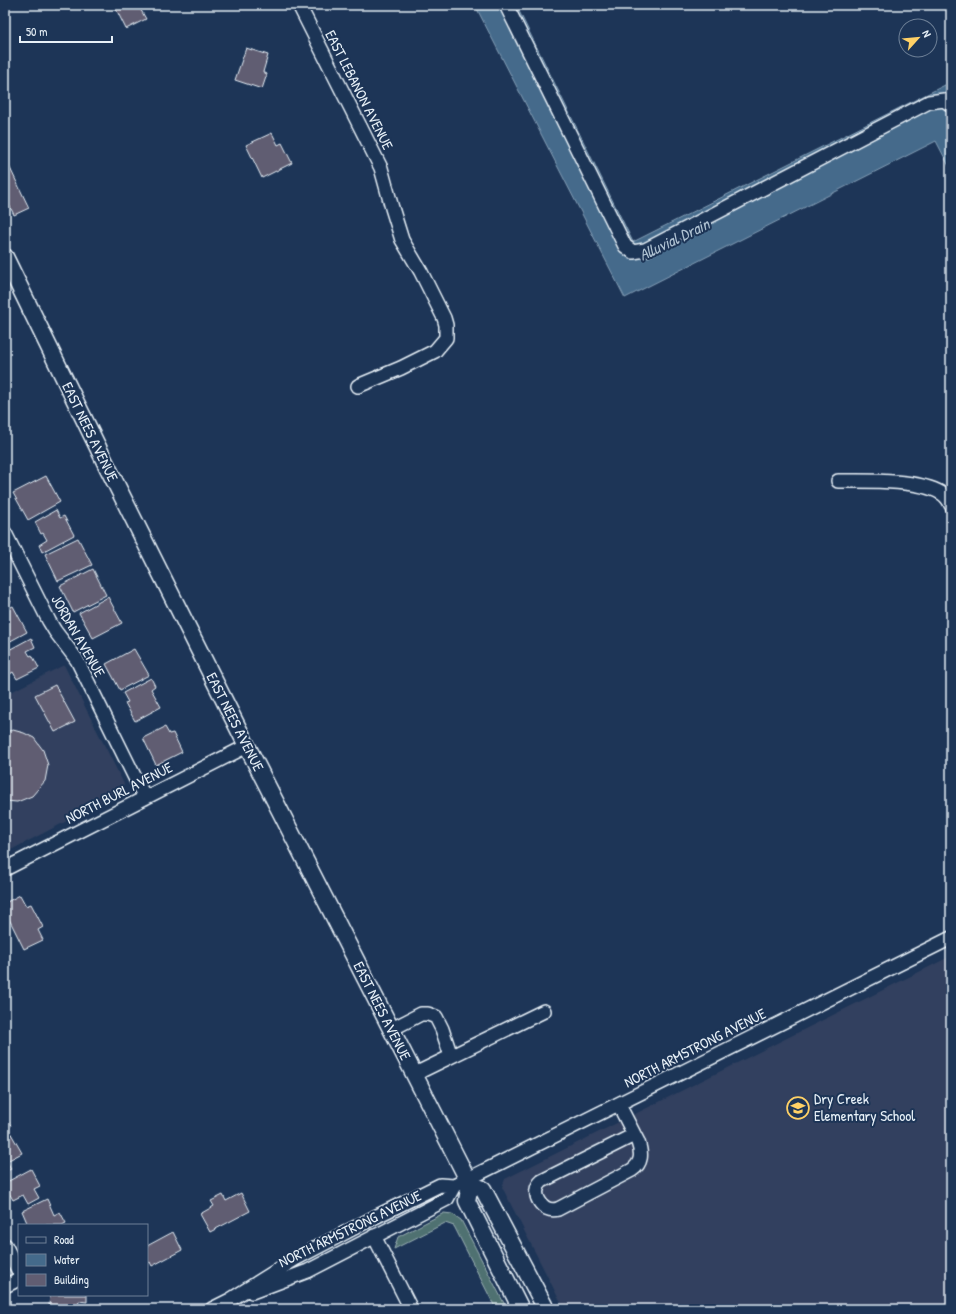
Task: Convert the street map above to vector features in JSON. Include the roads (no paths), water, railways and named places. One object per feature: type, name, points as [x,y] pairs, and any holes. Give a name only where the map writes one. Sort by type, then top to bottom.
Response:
[{"type":"main road","name":"EAST NEES AVENUE","points":[[5,257],[107,466],[247,746],[415,1074],[464,1183],[483,1189],[546,1309]]},
{"type":"main road","points":[[464,1183],[467,1201],[521,1309]]},
{"type":"street","name":"EAST LEBANON AVENUE","points":[[299,5],[381,168],[402,240],[421,272],[446,325],[446,338],[435,351],[401,368],[358,386]]},
{"type":"street","points":[[506,5],[625,246],[633,252],[645,250],[929,102],[944,100],[951,105]]},
{"type":"street","points":[[838,481],[891,482],[919,486],[942,493],[951,505]]},
{"type":"street","name":"JORDAN AVENUE","points":[[5,533],[55,632],[77,660],[145,798]]},
{"type":"street","name":"NORTH BURL AVENUE","points":[[5,868],[247,746]]},
{"type":"street","name":"NORTH ARMSTRONG AVENUE","points":[[230,1300],[308,1271],[447,1199],[464,1183],[951,938]]},
{"type":"street","points":[[415,1074],[544,1011]]},
{"type":"street","points":[[392,1028],[421,1014],[428,1014],[436,1017],[442,1029],[451,1056]]},
{"type":"street","points":[[619,1105],[634,1135],[639,1146],[641,1160],[637,1166],[558,1209],[551,1209],[542,1206],[539,1202],[536,1193],[538,1186],[542,1181],[634,1135]]},
{"type":"street","name":"NORTH ARMSTRONG AVENUE","points":[[212,1309],[230,1300],[295,1259],[375,1217],[440,1185],[464,1183]]},
{"type":"street","points":[[374,1236],[411,1309]]},
{"type":"street","points":[[5,1244],[18,1270]]},
{"type":"street","points":[[5,1286],[18,1280]]},
{"type":"water","name":"Alluvial Drain","points":[[475,5],[516,5],[633,242],[951,82],[951,170],[936,141],[625,298]]},
{"type":"place","name":"Dry Creek Elementary School","points":[[798,1108]]}]
